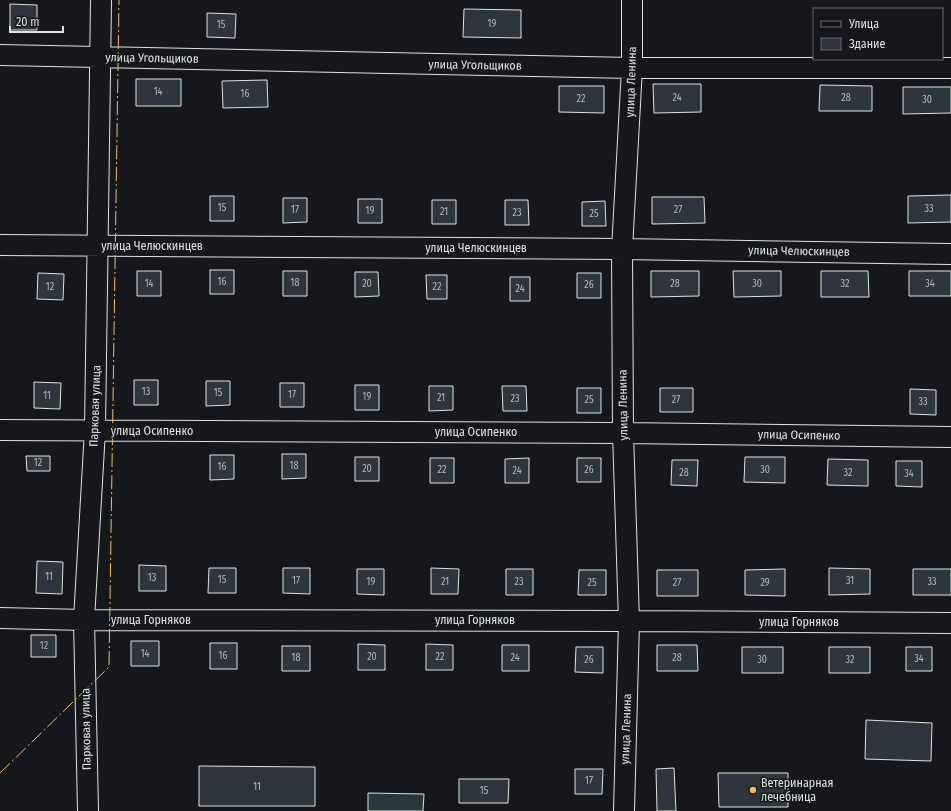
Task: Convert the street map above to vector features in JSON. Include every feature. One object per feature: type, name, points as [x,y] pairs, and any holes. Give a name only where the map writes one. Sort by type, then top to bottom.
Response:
[{"type":"street","name":"Парковая улица","points":[[88,811],[84,620],[95,430],[101,0]]},
{"type":"street","name":"улица Ленина","points":[[624,811],[629,621],[623,433],[622,249],[632,68],[632,0]]},
{"type":"street","name":"улица Угольщиков","points":[[0,55],[632,68],[951,68]]},
{"type":"street","name":"улица Челюскинцев","points":[[0,245],[622,249],[951,254]]},
{"type":"street","name":"улица Осипенко","points":[[0,430],[623,433],[951,437]]},
{"type":"street","name":"улица Горняков","points":[[0,618],[84,620],[951,623]]},
{"type":"building","points":[[10,4],[37,5],[37,30],[10,30]]},
{"type":"building","points":[[464,9],[521,10],[521,38],[463,37]]},
{"type":"building","points":[[207,13],[236,14],[235,38],[207,37]]},
{"type":"building","points":[[136,79],[181,79],[181,106],[136,106]]},
{"type":"building","points":[[267,80],[268,107],[223,108],[222,81]]},
{"type":"building","points":[[653,84],[701,84],[701,112],[654,113]]},
{"type":"building","points":[[820,85],[872,86],[872,111],[819,111]]},
{"type":"building","points":[[559,86],[604,86],[604,113],[559,112]]},
{"type":"building","points":[[903,87],[951,87],[951,113],[903,114]]},
{"type":"building","points":[[951,195],[951,222],[908,223],[908,196]]},
{"type":"building","points":[[210,196],[234,196],[234,221],[210,221]]},
{"type":"building","points":[[652,197],[704,197],[705,223],[652,224]]},
{"type":"building","points":[[283,198],[307,198],[307,222],[283,223]]},
{"type":"building","points":[[358,199],[382,199],[382,223],[358,223]]},
{"type":"building","points":[[432,200],[456,200],[456,224],[432,224]]},
{"type":"building","points":[[505,200],[528,200],[529,225],[505,225]]},
{"type":"building","points":[[605,201],[606,226],[582,226],[582,202]]},
{"type":"building","points":[[210,270],[234,270],[234,294],[210,294]]},
{"type":"building","points":[[137,271],[161,271],[161,296],[137,296]]},
{"type":"building","points":[[283,271],[307,271],[307,296],[283,296]]},
{"type":"building","points":[[651,271],[699,271],[699,296],[651,297]]},
{"type":"building","points":[[733,271],[781,271],[781,296],[734,297]]},
{"type":"building","points":[[821,271],[868,271],[869,297],[821,297]]},
{"type":"building","points":[[909,271],[951,271],[951,296],[909,296]]},
{"type":"building","points":[[355,272],[378,272],[379,296],[355,297]]},
{"type":"building","points":[[38,273],[64,274],[63,300],[37,299]]},
{"type":"building","points":[[577,273],[601,273],[601,298],[577,298]]},
{"type":"building","points":[[426,275],[447,275],[447,299],[427,299]]},
{"type":"building","points":[[510,277],[530,277],[530,301],[510,301]]},
{"type":"building","points":[[134,380],[158,380],[158,405],[134,405]]},
{"type":"building","points":[[206,381],[230,381],[230,405],[206,406]]},
{"type":"building","points":[[34,382],[61,383],[60,409],[34,408]]},
{"type":"building","points":[[280,383],[304,383],[304,407],[280,407]]},
{"type":"building","points":[[355,385],[379,385],[379,410],[355,410]]},
{"type":"building","points":[[429,386],[453,386],[453,410],[429,411]]},
{"type":"building","points":[[502,386],[526,386],[527,411],[503,411]]},
{"type":"building","points":[[577,388],[601,388],[601,413],[577,413]]},
{"type":"building","points":[[660,388],[693,388],[693,412],[660,412]]},
{"type":"building","points":[[910,389],[936,390],[936,415],[910,414]]},
{"type":"building","points":[[282,454],[306,454],[306,478],[282,479]]},
{"type":"building","points":[[210,455],[234,455],[234,479],[210,480]]},
{"type":"building","points":[[26,456],[50,456],[50,471],[27,471]]},
{"type":"building","points":[[355,457],[379,457],[379,481],[355,481]]},
{"type":"building","points":[[745,457],[785,457],[785,483],[744,482]]},
{"type":"building","points":[[430,458],[454,458],[454,483],[430,483]]},
{"type":"building","points":[[529,458],[529,483],[505,483],[505,459]]},
{"type":"building","points":[[577,458],[601,458],[601,482],[577,482]]},
{"type":"building","points":[[828,459],[868,460],[868,486],[827,485]]},
{"type":"building","points":[[672,460],[698,460],[697,486],[671,485]]},
{"type":"building","points":[[896,461],[922,461],[922,487],[896,486]]},
{"type":"building","points":[[37,561],[63,562],[62,594],[36,593]]},
{"type":"building","points":[[139,565],[166,566],[166,591],[139,591]]},
{"type":"building","points":[[209,568],[236,568],[236,593],[208,593]]},
{"type":"building","points":[[283,568],[310,568],[310,594],[283,593]]},
{"type":"building","points":[[431,568],[459,569],[458,594],[431,594]]},
{"type":"building","points":[[829,568],[870,569],[870,594],[829,595]]},
{"type":"building","points":[[357,569],[384,569],[384,595],[357,594]]},
{"type":"building","points":[[506,569],[533,569],[533,595],[506,595]]},
{"type":"building","points":[[785,569],[785,596],[745,595],[745,570]]},
{"type":"building","points":[[913,569],[951,569],[951,595],[913,595]]},
{"type":"building","points":[[579,570],[606,570],[606,595],[578,595]]},
{"type":"building","points":[[657,570],[698,570],[698,596],[657,596]]},
{"type":"building","points":[[31,635],[56,635],[56,657],[31,657]]},
{"type":"building","points":[[131,641],[159,641],[159,666],[131,666]]},
{"type":"building","points":[[210,643],[237,643],[237,669],[210,669]]},
{"type":"building","points":[[358,644],[385,645],[385,670],[358,670]]},
{"type":"building","points":[[426,644],[453,645],[453,670],[426,670]]},
{"type":"building","points":[[502,645],[529,645],[529,671],[502,671]]},
{"type":"building","points":[[657,645],[697,645],[698,671],[657,671]]},
{"type":"building","points":[[282,646],[310,646],[310,671],[282,671]]},
{"type":"building","points":[[576,647],[603,647],[603,673],[575,672]]},
{"type":"building","points":[[742,647],[783,647],[783,673],[742,673]]},
{"type":"building","points":[[829,647],[870,647],[870,673],[829,673]]},
{"type":"building","points":[[906,647],[932,647],[932,671],[906,671]]},
{"type":"building","points":[[866,720],[932,723],[931,761],[865,759]]},
{"type":"building","points":[[199,766],[315,767],[315,806],[199,806]]},
{"type":"building","points":[[674,768],[676,811],[657,811],[656,769]]},
{"type":"building","points":[[575,769],[603,769],[602,794],[575,794]]},
{"type":"building","name":"Ветеринарная лечебница","points":[[718,773],[788,773],[788,807],[719,807]]},
{"type":"building","points":[[459,779],[509,779],[508,803],[459,803]]},
{"type":"building","points":[[368,793],[424,794],[423,811],[368,811]]},
{"type":"power","points":[[0,773],[109,667],[119,0]]},
{"type":"place","name":"Ветеринарная лечебница","points":[[753,790]]}]
